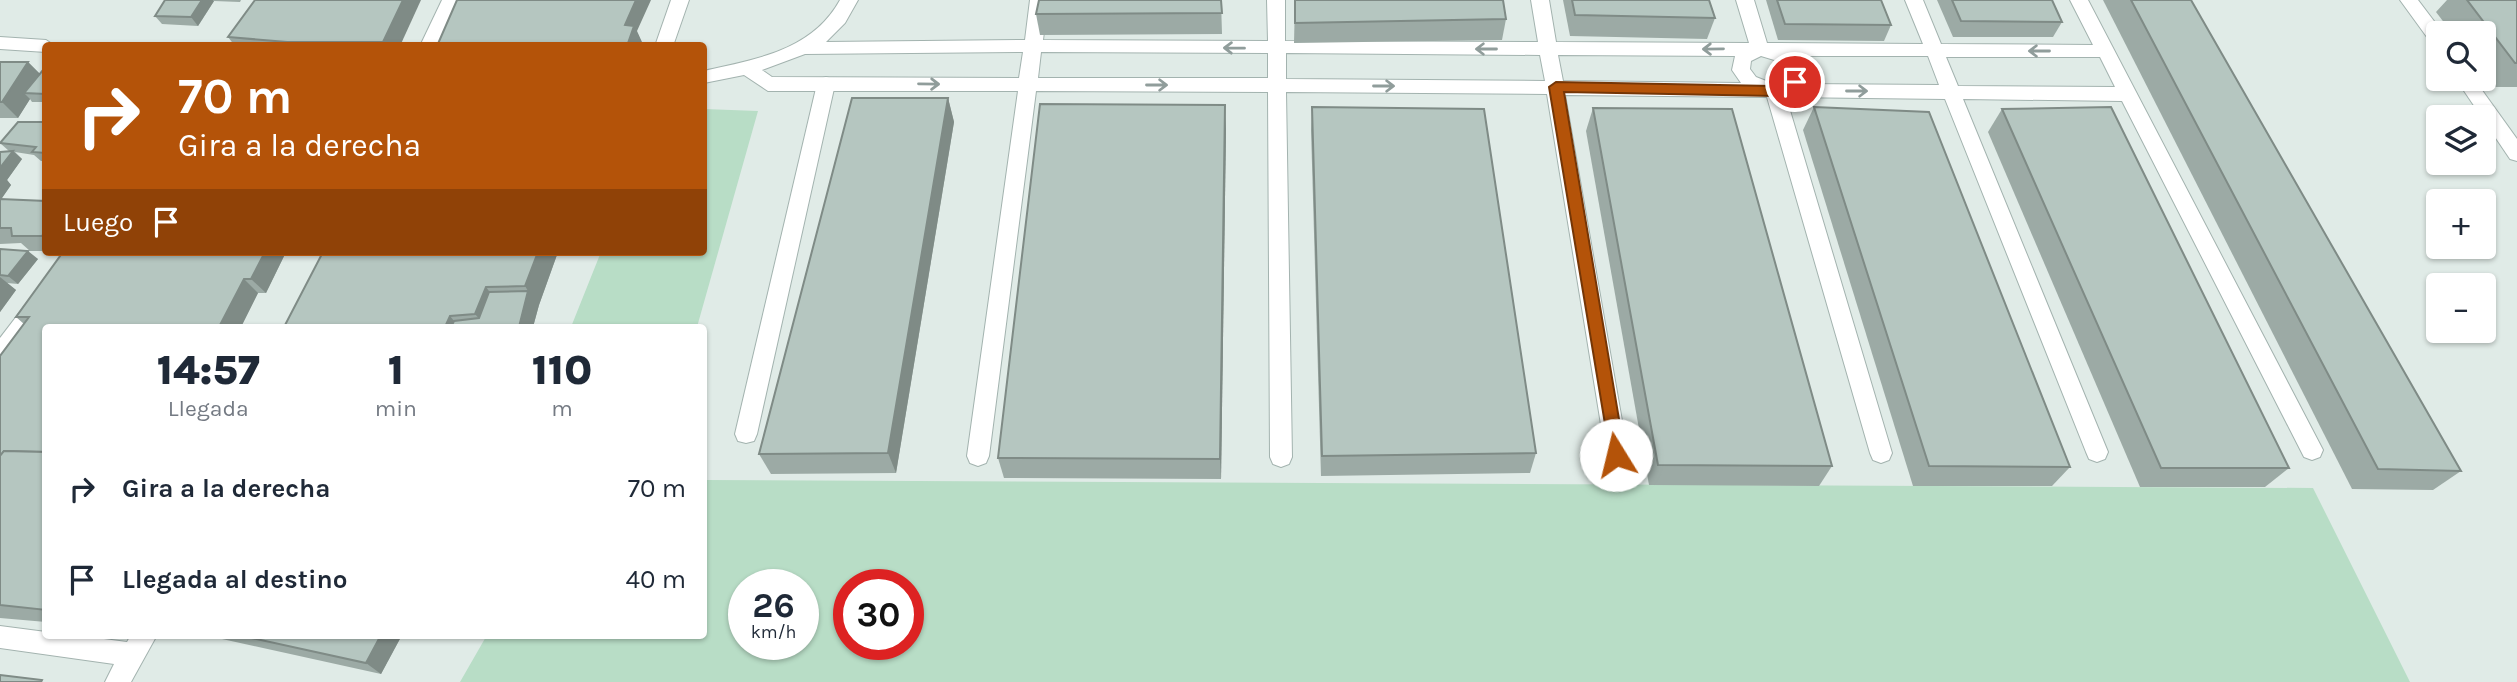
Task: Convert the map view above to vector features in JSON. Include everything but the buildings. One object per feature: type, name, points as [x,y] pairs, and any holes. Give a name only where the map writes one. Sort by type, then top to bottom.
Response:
[{"type":"street","points":[[431,42],[451,0]]},
{"type":"street","points":[[665,42],[680,0]]},
{"type":"street","points":[[707,76],[779,59],[803,48],[838,22],[849,0]]},
{"type":"street","points":[[978,456],[1039,0]]},
{"type":"street","points":[[1276,0],[1280,457]]},
{"type":"street","points":[[1540,0],[1616,455]]},
{"type":"street","points":[[1745,0],[1760,48]]},
{"type":"street","points":[[1914,0],[2097,452]]},
{"type":"street","points":[[2079,0],[2312,450]]},
{"type":"street","points":[[2409,0],[2426,23]]},
{"type":"street","points":[[0,43],[42,46]]},
{"type":"street","points":[[803,48],[1032,46],[2107,51]]},
{"type":"street","points":[[746,434],[835,83],[854,47]]},
{"type":"street","points":[[1760,48],[1787,58],[1797,69],[1795,82],[1775,91],[1750,82],[1741,70],[1743,58],[1760,48]]},
{"type":"street","points":[[747,68],[768,84],[1556,87],[2128,94]]},
{"type":"street","points":[[1775,91],[1881,453]]},
{"type":"street","points":[[2473,91],[2517,154]]},
{"type":"street","points":[[0,354],[54,282]]},
{"type":"street","points":[[0,637],[140,645],[117,682]]},
{"type":"green space","points":[[707,109],[758,111],[698,324],[572,324],[599,256],[707,256]]},
{"type":"green space","points":[[707,480],[2313,488],[2410,682],[460,682],[485,639],[707,639]]},
{"type":"route","points":[[1616,455],[1556,87],[1775,91],[1795,82]]}]
